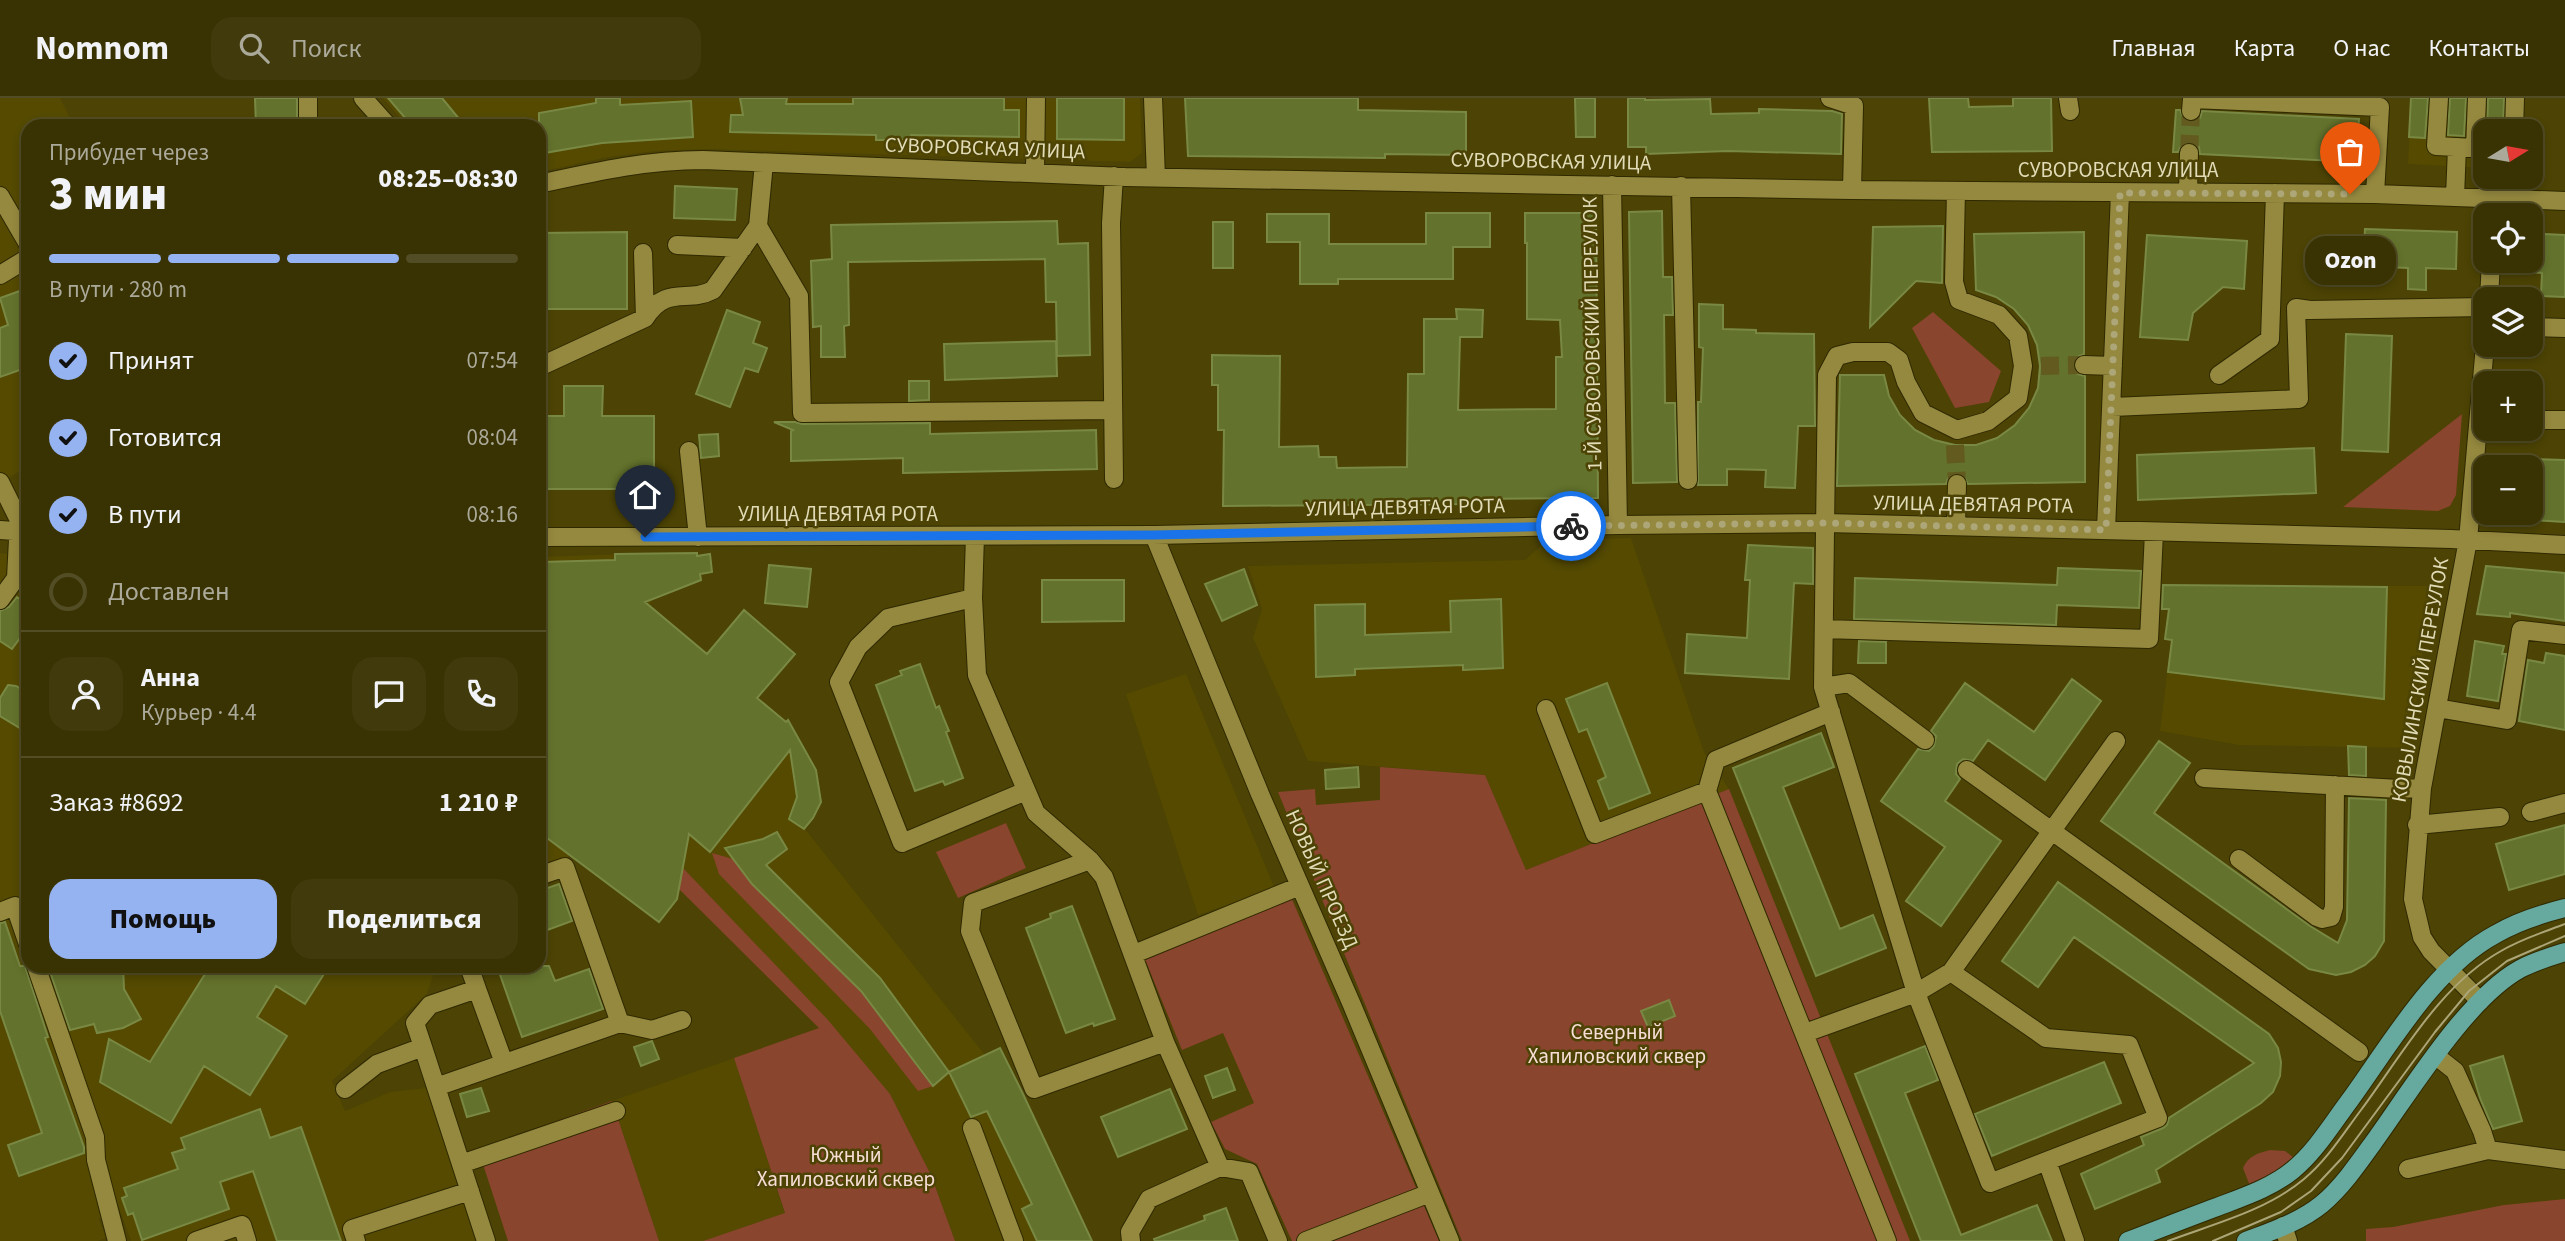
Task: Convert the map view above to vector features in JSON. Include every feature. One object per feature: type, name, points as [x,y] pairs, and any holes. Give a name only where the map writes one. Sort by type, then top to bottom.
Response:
[{"type":"main road","points":[[2128,1241],[2250,1194],[2292,1171],[2319,1142],[2412,1014],[2448,971],[2469,951],[2496,933],[2530,917],[2565,908]]},
{"type":"main road","points":[[2246,1241],[2286,1234],[2339,1188],[2480,1001],[2519,970],[2540,959],[2565,953]]},
{"type":"street","points":[[308,119],[309,98]]},
{"type":"street","points":[[363,98],[382,119]]},
{"type":"street","points":[[1035,172],[1037,98]]},
{"type":"street","points":[[1153,98],[1156,178]]},
{"type":"street","points":[[1830,98],[1854,106],[1852,190]]},
{"type":"street","points":[[2439,98],[2436,146],[2475,148],[2477,98]]},
{"type":"street","points":[[2514,119],[2515,98]]},
{"type":"street","points":[[2191,111],[2192,99],[2380,107],[2375,194]]},
{"type":"street","points":[[2455,197],[2457,147]]},
{"type":"street","points":[[2188,193],[2189,153]]},
{"type":"street","name":"СУВОРОВСКАЯ УЛИЦА","points":[[546,183],[661,160],[1156,178],[1852,190],[2375,194],[2455,197],[2494,203]]},
{"type":"street","points":[[546,364],[645,318],[653,306],[663,300],[713,290],[758,226],[764,163]]},
{"type":"street","points":[[1114,176],[1111,223],[1114,479]]},
{"type":"street","name":"1-Й СУВОРОВСКИЙ ПЕРЕУЛОК","points":[[1612,184],[1618,525]]},
{"type":"street","points":[[1681,186],[1688,480]]},
{"type":"street","points":[[1951,972],[2046,1038],[2129,1045],[2158,1118],[1990,1183],[1916,993],[1823,687],[1827,375],[1837,356],[1853,352],[1888,352],[1899,360],[1906,382],[1923,413],[1956,438],[1988,421],[2018,398],[2032,366],[2018,336],[1999,315],[1959,300],[1955,282],[1956,191]]},
{"type":"street","points":[[2106,530],[2120,193]]},
{"type":"street","points":[[2219,375],[2270,339],[2275,193]]},
{"type":"street","points":[[0,196],[21,232]]},
{"type":"street","name":"СУВОРОВСКАЯ УЛИЦА","points":[[2522,203],[2565,201]]},
{"type":"street","points":[[758,226],[799,296],[802,414],[1113,410]]},
{"type":"street","points":[[677,245],[743,248]]},
{"type":"street","points":[[643,253],[645,318]]},
{"type":"street","points":[[0,275],[21,262]]},
{"type":"street","points":[[2112,407],[2299,399],[2296,308],[2473,307]]},
{"type":"street","points":[[2543,327],[2565,328]]},
{"type":"street","points":[[2084,365],[2112,366]]},
{"type":"street","points":[[2543,420],[2565,420]]},
{"type":"street","name":"КОВЫЛИНСКИЙ ПЕРЕУЛОК","points":[[2479,441],[2468,540],[2422,788],[2413,899],[2422,937],[2448,971],[2480,1001]]},
{"type":"street","points":[[689,451],[698,537]]},
{"type":"street","points":[[0,482],[21,524]]},
{"type":"street","points":[[1956,526],[1958,484]]},
{"type":"street","name":"УЛИЦА ДЕВЯТАЯ РОТА","points":[[546,537],[1154,535],[1826,523],[2468,540],[2565,545]]},
{"type":"street","points":[[0,530],[21,531]]},
{"type":"street","points":[[1824,629],[2149,639],[2154,532]]},
{"type":"street","name":"НОВЫЙ ПРОЕЗД","points":[[1154,535],[1450,1241]]},
{"type":"street","points":[[975,536],[973,598],[977,675],[1036,813],[1090,860],[1104,877],[1165,1042],[1220,1167]]},
{"type":"street","points":[[0,600],[21,583]]},
{"type":"street","points":[[973,598],[888,618],[858,647],[839,682],[902,842],[1026,791]]},
{"type":"street","points":[[2437,708],[2507,720],[2521,630],[2565,635]]},
{"type":"street","points":[[1823,687],[1849,683],[1925,740]]},
{"type":"street","points":[[1546,709],[1595,834],[1707,791]]},
{"type":"street","points":[[1831,712],[1716,760],[1707,791],[1887,1241]]},
{"type":"street","points":[[1805,1034],[1916,993],[1951,972],[2116,741]]},
{"type":"street","points":[[1967,770],[2359,1052]]},
{"type":"street","points":[[2203,778],[2422,788]]},
{"type":"street","points":[[2239,859],[2317,917],[2331,917],[2334,907],[2335,785]]},
{"type":"street","points":[[2531,812],[2565,803]]},
{"type":"street","points":[[2417,825],[2500,817]]},
{"type":"street","points":[[1090,860],[973,903],[970,931],[1034,1089],[1165,1042]]},
{"type":"street","points":[[546,874],[565,867],[620,1023]]},
{"type":"street","points":[[1134,954],[1300,886]]},
{"type":"street","points":[[0,912],[15,906],[21,924]]},
{"type":"street","points":[[38,973],[95,1137],[96,1160],[117,1241]]},
{"type":"street","points":[[471,973],[504,1063]]},
{"type":"street","points":[[477,989],[430,1005],[415,1023],[486,1241]]},
{"type":"street","points":[[436,1087],[620,1023],[652,1030],[682,1020]]},
{"type":"street","points":[[345,1089],[377,1064],[423,1047]]},
{"type":"street","points":[[2436,1056],[2455,1071],[2483,1131],[2488,1150]]},
{"type":"street","points":[[461,1164],[616,1111]]},
{"type":"street","points":[[972,1128],[1014,1241]]},
{"type":"street","points":[[2408,1169],[2488,1150],[2565,1160]]},
{"type":"street","points":[[2047,1161],[2074,1241]]},
{"type":"street","points":[[1131,1241],[1130,1232],[1149,1199],[1220,1167],[1249,1172],[1278,1241]]},
{"type":"street","points":[[356,1241],[352,1229],[470,1191]]},
{"type":"street","points":[[1306,1241],[1430,1193]]},
{"type":"street","points":[[196,1241],[242,1225],[247,1241]]},
{"type":"shaded area","points":[[0,98],[60,98],[70,119],[21,119],[21,472],[0,483]]},
{"type":"shaded area","points":[[383,98],[1140,98],[1142,153],[1130,162],[704,149],[608,157],[546,170],[546,119],[401,119]]},
{"type":"shaded area","points":[[2411,98],[2505,98],[2504,119],[2473,119],[2473,167],[2408,164]]},
{"type":"shaded area","points":[[1631,538],[1704,752],[1729,789],[1526,870],[1485,775],[1308,761],[1253,638],[1262,609],[1248,566],[1525,560],[1547,540]]},
{"type":"shaded area","points":[[0,553],[21,555],[21,973],[434,973],[427,994],[332,1081],[345,1111],[390,1092],[426,1088],[476,1241],[131,1241],[117,1202],[99,1219],[106,1238],[98,1241],[0,1241]]},
{"type":"shaded area","points":[[710,554],[712,572],[701,574],[701,580],[653,599],[649,605],[786,721],[818,776],[821,802],[805,829],[985,1055],[1000,1048],[1092,1241],[955,1241],[931,1175],[890,1094],[679,889],[673,904],[659,922],[570,856],[546,864],[546,557]]},
{"type":"shaded area","points":[[2164,585],[2430,586],[2411,748],[2239,745],[2160,731],[2171,641],[2165,639],[2168,617],[2174,617],[2175,607],[2162,606]]},
{"type":"shaded area","points":[[1186,674],[1275,889],[1198,915],[1126,694]]},
{"type":"shaded area","points":[[734,1058],[785,1214],[703,1241],[659,1241],[612,1101]]},
{"type":"green space","points":[[1933,312],[2001,371],[1989,402],[1955,408],[1912,328]]},
{"type":"green space","points":[[2462,414],[2456,495],[2450,506],[2438,511],[2343,507]]},
{"type":"green space","name":"Северный Хапиловский сквер","points":[[1380,767],[1485,775],[1526,870],[1729,789],[1910,1241],[1462,1241],[1278,792],[1315,789],[1316,805],[1380,800]]},
{"type":"green space","points":[[1006,823],[1026,868],[958,898],[936,852]]},
{"type":"green space","points":[[712,853],[733,859],[752,884],[861,991],[933,1086],[918,1091],[870,1029],[719,874]]},
{"type":"green space","name":"Южный Хапиловский сквер","points":[[683,868],[828,1020],[890,1094],[931,1175],[955,1241],[703,1241],[785,1213],[734,1058],[819,1028],[679,889]]},
{"type":"green space","points":[[1291,897],[1439,1241],[1292,1241],[1257,1164],[1225,1149],[1211,1122],[1254,1103],[1223,1033],[1182,1050],[1144,957]]},
{"type":"green space","points":[[612,1101],[659,1241],[508,1241],[478,1149]]},
{"type":"green space","points":[[2285,1151],[2293,1157],[2270,1176],[2250,1186],[2243,1168],[2245,1164],[2261,1152]]},
{"type":"green space","points":[[2565,1199],[2565,1241],[2366,1241],[2366,1229],[2393,1227],[2504,1205]]},
{"type":"building","points":[[255,98],[297,98],[297,119],[256,119]]},
{"type":"building","points":[[388,98],[442,98],[459,119],[406,119]]},
{"type":"building","points":[[596,98],[620,98],[620,105],[691,101],[693,137],[602,143],[546,153],[546,119],[539,119],[539,113],[596,103]]},
{"type":"building","points":[[740,98],[787,98],[786,104],[853,104],[853,98],[1004,98],[1004,110],[1019,110],[1019,137],[911,135],[911,140],[876,140],[876,135],[730,132],[731,115],[743,115]]},
{"type":"building","points":[[1057,98],[1124,98],[1124,140],[1057,139]]},
{"type":"building","points":[[1185,98],[1358,98],[1358,110],[1466,112],[1466,155],[1385,154],[1385,158],[1188,156]]},
{"type":"building","points":[[1575,98],[1595,98],[1595,137],[1576,137]]},
{"type":"building","points":[[1628,98],[1710,99],[1711,114],[1759,113],[1759,109],[1832,111],[1842,114],[1841,154],[1728,151],[1646,154],[1646,147],[1628,147]]},
{"type":"building","points":[[1929,98],[1968,98],[1969,107],[2013,106],[2013,98],[2051,98],[2052,151],[1932,152]]},
{"type":"building","points":[[2411,98],[2428,98],[2425,138],[2409,137]]},
{"type":"building","points":[[2450,98],[2466,98],[2464,136],[2448,135]]},
{"type":"building","points":[[2488,98],[2504,98],[2503,119],[2487,119]]},
{"type":"building","points":[[2176,110],[2180,110],[2184,120],[2191,122],[2200,118],[2202,111],[2359,119],[2356,162],[2200,154],[2199,147],[2190,142],[2183,143],[2178,152],[2173,152]]},
{"type":"building","points":[[675,186],[737,189],[735,220],[674,218]]},
{"type":"building","points":[[1662,211],[1663,277],[1672,277],[1673,315],[1664,315],[1665,403],[1675,403],[1677,482],[1633,483],[1629,212]]},
{"type":"building","points":[[1426,213],[1490,213],[1490,247],[1453,247],[1453,279],[1338,279],[1338,284],[1300,284],[1300,242],[1267,242],[1267,214],[1329,214],[1329,244],[1426,244]]},
{"type":"building","points":[[1525,213],[1596,213],[1598,498],[1474,499],[1474,504],[1223,506],[1224,430],[1218,430],[1218,385],[1212,385],[1212,355],[1280,356],[1279,447],[1318,446],[1319,457],[1336,457],[1337,468],[1407,467],[1408,374],[1424,374],[1424,319],[1457,319],[1456,309],[1483,310],[1482,337],[1460,337],[1458,410],[1556,409],[1556,357],[1562,357],[1560,320],[1527,319]]},
{"type":"building","points":[[1057,221],[1058,244],[1088,243],[1090,355],[1057,356],[1056,302],[1046,302],[1045,259],[848,262],[849,325],[844,326],[845,357],[821,357],[821,326],[813,327],[811,261],[832,259],[831,225]]},
{"type":"building","points":[[1213,222],[1233,222],[1233,268],[1213,268]]},
{"type":"building","points":[[1943,226],[1942,283],[1916,281],[1870,327],[1873,227]]},
{"type":"building","points":[[2365,229],[2457,232],[2456,269],[2426,268],[2426,290],[2408,289],[2408,268],[2363,266]]},
{"type":"building","points":[[627,232],[627,309],[546,309],[546,233]]},
{"type":"building","points":[[2084,232],[2084,354],[2075,358],[2073,365],[2077,374],[2085,376],[2085,482],[1968,484],[1963,475],[1957,473],[1948,478],[1946,484],[1837,486],[1840,375],[1884,375],[1889,396],[1900,415],[1915,430],[1934,440],[1955,445],[1976,445],[1997,438],[2015,425],[2029,408],[2038,388],[2040,366],[2037,345],[2028,325],[2014,309],[1996,297],[1976,290],[1974,234]]},
{"type":"building","points":[[2544,234],[2565,235],[2565,297],[2543,296]]},
{"type":"building","points":[[2147,235],[2247,241],[2244,289],[2223,287],[2193,313],[2188,340],[2140,337]]},
{"type":"building","points":[[21,290],[21,370],[0,377],[0,328],[8,325],[0,298]]},
{"type":"building","points":[[1699,304],[1723,305],[1723,329],[1756,330],[1756,333],[1814,334],[1815,426],[1798,426],[1795,488],[1765,487],[1766,470],[1727,469],[1727,485],[1698,485],[1698,402],[1701,402],[1703,348],[1699,347]]},
{"type":"building","points":[[727,310],[760,322],[753,343],[767,348],[758,372],[745,368],[730,407],[696,394]]},
{"type":"building","points":[[2346,334],[2392,336],[2388,452],[2342,450]]},
{"type":"building","points":[[1056,341],[1057,376],[945,380],[944,344]]},
{"type":"building","points":[[909,381],[929,381],[929,400],[909,401]]},
{"type":"building","points":[[564,386],[603,386],[602,416],[654,416],[654,489],[546,489],[546,416],[564,416]]},
{"type":"building","points":[[774,422],[930,423],[930,434],[1096,430],[1097,469],[903,473],[903,458],[791,461],[793,430]]},
{"type":"building","points":[[718,434],[719,456],[701,458],[699,435]]},
{"type":"building","points":[[2314,448],[2316,493],[2138,500],[2137,455]]},
{"type":"building","points":[[2543,459],[2565,460],[2565,522],[2543,521]]},
{"type":"building","points":[[1748,545],[1813,548],[1813,584],[1794,583],[1789,679],[1685,673],[1687,634],[1747,638],[1750,580],[1745,580]]},
{"type":"building","points":[[615,554],[710,554],[712,572],[700,574],[701,580],[645,602],[707,654],[744,610],[795,654],[757,698],[786,722],[788,720],[816,770],[821,802],[804,829],[789,819],[797,797],[790,750],[710,852],[689,834],[677,899],[659,922],[546,837],[546,562],[615,560]]},
{"type":"building","points":[[769,565],[811,569],[807,607],[765,603]]},
{"type":"building","points":[[2486,566],[2565,573],[2565,621],[2510,613],[2510,617],[2477,614]]},
{"type":"building","points":[[2058,568],[2141,571],[2139,608],[2057,605],[2056,625],[1854,619],[1855,578],[2057,585]]},
{"type":"building","points":[[1244,569],[1257,605],[1222,621],[1205,584]]},
{"type":"building","points":[[1042,580],[1124,580],[1124,621],[1042,622]]},
{"type":"building","points":[[2163,585],[2387,587],[2384,699],[2168,672],[2172,640],[2165,639],[2169,609],[2162,609]]},
{"type":"building","points":[[17,597],[21,600],[21,637],[12,649],[0,641],[0,611],[9,607]]},
{"type":"building","points":[[1501,599],[1503,668],[1463,670],[1463,665],[1355,669],[1355,675],[1316,677],[1315,605],[1365,604],[1365,635],[1451,632],[1450,601]]},
{"type":"building","points":[[1859,641],[1886,642],[1886,663],[1858,663]]},
{"type":"building","points":[[2475,641],[2504,646],[2502,654],[2506,654],[2498,701],[2467,696]]},
{"type":"building","points":[[2546,653],[2565,656],[2565,730],[2519,721],[2528,660],[2544,663]]},
{"type":"building","points":[[920,664],[936,708],[939,706],[949,731],[946,732],[963,778],[945,785],[943,781],[915,791],[876,685],[902,675],[900,671]]},
{"type":"building","points":[[2072,679],[2101,701],[2045,780],[1988,740],[1973,761],[1963,759],[1957,764],[1956,774],[1960,779],[1945,801],[2001,841],[1941,926],[1906,901],[1945,847],[1881,801],[1918,749],[1929,751],[1934,746],[1936,736],[1931,731],[1965,683],[2034,732]]},
{"type":"building","points":[[1607,683],[1650,793],[1609,809],[1598,781],[1606,777],[1587,729],[1579,732],[1566,699]]},
{"type":"building","points":[[8,685],[21,689],[21,729],[0,716],[0,698]]},
{"type":"building","points":[[1821,733],[1834,767],[1783,787],[1840,929],[1873,915],[1886,948],[1816,976],[1733,768]]},
{"type":"building","points":[[2159,741],[2190,763],[2154,813],[2310,926],[2338,943],[2347,920],[2349,798],[2386,800],[2384,941],[2375,956],[2351,972],[2336,975],[2309,969],[2101,821]]},
{"type":"building","points":[[2348,746],[2366,747],[2366,776],[2349,775]]},
{"type":"building","points":[[1358,767],[1359,787],[1326,789],[1325,770]]},
{"type":"building","points":[[2565,825],[2565,874],[2509,890],[2496,844]]},
{"type":"building","points":[[777,832],[787,849],[766,865],[880,978],[949,1072],[933,1086],[861,991],[752,884],[725,848],[763,839]]},
{"type":"building","points":[[2058,882],[2269,1034],[2278,1048],[2281,1062],[2280,1076],[2273,1092],[2261,1103],[2156,1170],[2160,1182],[2095,1209],[2081,1174],[2144,1145],[2141,1137],[2163,1128],[2169,1118],[2254,1063],[2074,937],[2038,987],[2002,961]]},
{"type":"building","points":[[559,884],[572,921],[546,930],[546,889]]},
{"type":"building","points":[[1072,906],[1115,1019],[1094,1026],[1093,1023],[1066,1033],[1026,928],[1051,918],[1050,914]]},
{"type":"building","points":[[5,922],[21,973],[27,973],[48,1037],[45,1038],[84,1147],[84,1153],[19,1176],[8,1145],[42,1133],[0,1011],[0,923]]},
{"type":"building","points":[[546,966],[549,966],[555,981],[589,969],[603,1009],[522,1037],[499,973],[546,973]]},
{"type":"building","points":[[50,973],[123,973],[124,989],[141,1019],[123,1028],[97,1033],[94,1024],[70,1030]]},
{"type":"building","points":[[206,973],[325,973],[305,1004],[276,986],[257,1017],[287,1036],[250,1095],[204,1066],[171,1123],[100,1082],[109,1039],[150,1062]]},
{"type":"building","points":[[1669,1000],[1675,1016],[1648,1027],[1641,1011]]},
{"type":"building","points":[[652,1041],[659,1059],[641,1066],[634,1047]]},
{"type":"building","points":[[1925,1046],[1938,1080],[1905,1093],[1961,1235],[2037,1205],[2052,1241],[1921,1241],[1855,1074]]},
{"type":"building","points":[[1000,1048],[1092,1241],[1037,1241],[1022,1209],[1032,1204],[987,1111],[971,1117],[949,1072]]},
{"type":"building","points":[[2503,1056],[2522,1121],[2493,1129],[2470,1066]]},
{"type":"building","points":[[2104,1062],[2121,1103],[1992,1156],[1975,1114]]},
{"type":"building","points":[[1227,1068],[1235,1090],[1213,1098],[1205,1076]]},
{"type":"building","points":[[481,1088],[489,1111],[467,1117],[460,1094]]},
{"type":"building","points":[[1170,1089],[1187,1129],[1118,1157],[1101,1117]]},
{"type":"building","points":[[260,1109],[270,1138],[301,1127],[341,1241],[277,1241],[253,1171],[220,1182],[229,1209],[142,1240],[133,1213],[128,1215],[122,1198],[127,1196],[124,1188],[178,1169],[172,1153],[185,1149],[181,1138]]},
{"type":"building","points":[[1226,1208],[1238,1241],[1154,1239],[1205,1220],[1204,1216]]},
{"type":"tunnel","points":[[2189,153],[2191,111]]},
{"type":"tunnel","points":[[2041,366],[2084,365]]},
{"type":"tunnel","points":[[1955,445],[1957,484]]},
{"type":"tram line","points":[[2168,1241],[2256,1208],[2304,1179],[2320,1164],[2424,1023],[2459,982],[2479,965],[2509,947],[2565,924]]},
{"type":"tram line","points":[[2213,1241],[2281,1212],[2311,1191],[2342,1158],[2435,1032],[2469,991],[2507,961],[2565,936]]},
{"type":"way so far","points":[[1571,526],[1826,523],[2106,530],[2120,193],[2350,194]]},
{"type":"place","name":"Ozon","points":[[2350,194]]},
{"type":"route","points":[[645,537],[1154,535],[1571,526]]}]
